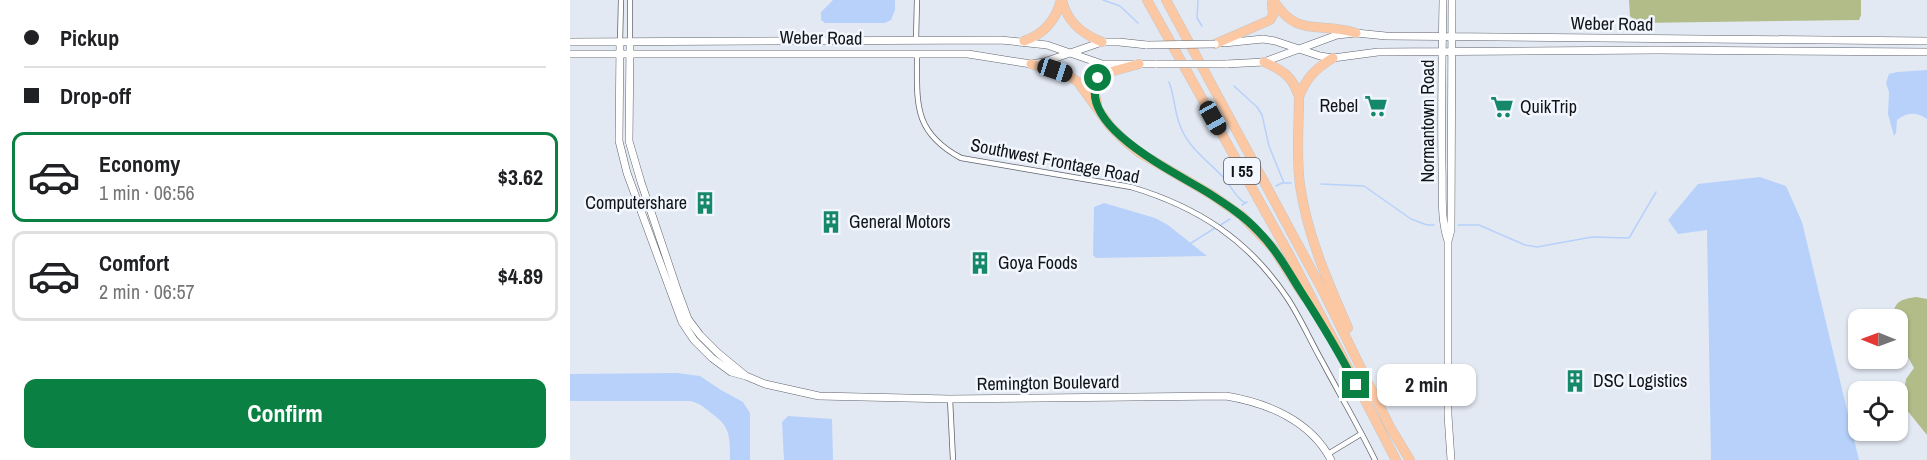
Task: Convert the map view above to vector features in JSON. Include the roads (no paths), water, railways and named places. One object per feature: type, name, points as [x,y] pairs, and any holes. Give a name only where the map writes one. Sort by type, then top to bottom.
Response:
[{"type":"highway","points":[[1024,41],[1032,39],[1050,24],[1062,0]]},
{"type":"highway","points":[[1062,0],[1064,10],[1070,20],[1087,36],[1102,42]]},
{"type":"highway","name":"I 55","points":[[1147,0],[1290,256],[1396,460]]},
{"type":"highway","name":"I 55","points":[[1166,0],[1324,293],[1390,427],[1410,460]]},
{"type":"highway","points":[[1272,0],[1284,16],[1297,24],[1308,27],[1339,28],[1356,33]]},
{"type":"highway","points":[[1215,44],[1270,20],[1274,15],[1272,0]]},
{"type":"highway","points":[[1333,58],[1310,75],[1299,97],[1300,183],[1307,218],[1326,277],[1390,427]]},
{"type":"highway","points":[[1264,62],[1278,68],[1291,79],[1299,97]]},
{"type":"highway","points":[[1031,64],[1073,78],[1087,92],[1110,126],[1140,153],[1212,195],[1242,216],[1273,248],[1334,343]]},
{"type":"highway","points":[[1101,113],[1094,90],[1098,78],[1106,73],[1139,64]]},
{"type":"main road","name":"Normantown Road","points":[[1443,0],[1443,211],[1444,228],[1448,241]]},
{"type":"main road","name":"Normantown Road","points":[[1451,460],[1448,415],[1448,241],[1451,230],[1452,0]]},
{"type":"main road","name":"Weber Road","points":[[570,42],[1024,41],[1047,45],[1102,64],[1226,64],[1264,62],[1337,35],[1356,33],[1658,40],[1927,41]]},
{"type":"main road","name":"Weber Road","points":[[570,54],[968,54],[1031,64],[1044,62],[1102,42],[1147,45],[1215,44],[1263,39],[1275,40],[1333,58],[1378,52],[1927,51]]},
{"type":"main road","name":"Remington Boulevard","points":[[620,42],[619,141],[627,173],[682,322],[694,340],[712,358],[731,372],[765,384],[819,396],[950,399],[1226,396],[1249,400],[1292,418],[1311,434],[1330,457]]},
{"type":"main road","name":"Remington Boulevard","points":[[630,42],[629,141],[678,292],[688,319],[700,335],[746,376]]},
{"type":"street","points":[[620,42],[621,0]]},
{"type":"street","points":[[630,0],[630,42]]},
{"type":"street","points":[[916,40],[917,0]]},
{"type":"street","name":"Southwest Frontage Road","points":[[916,55],[918,110],[928,132],[945,149],[961,158],[1131,188],[1153,194],[1185,207],[1215,224],[1241,244],[1258,261],[1288,299],[1375,460]]},
{"type":"street","points":[[950,399],[953,460]]},
{"type":"street","points":[[1330,457],[1361,434]]},
{"type":"water","points":[[833,0],[895,0],[895,10],[891,20],[885,23],[825,23],[821,20],[821,12]]},
{"type":"water","points":[[1927,70],[1927,119],[1920,115],[1904,115],[1897,120],[1894,136],[1888,114],[1889,92],[1886,83],[1889,74]]},
{"type":"water","points":[[1760,177],[1786,186],[1802,222],[1848,414],[1848,441],[1854,441],[1859,460],[1711,460],[1707,230],[1678,234],[1668,220],[1698,184]]},
{"type":"water","points":[[1104,203],[1155,218],[1168,225],[1207,256],[1096,258],[1093,255],[1094,207]]},
{"type":"water","points":[[677,373],[700,376],[743,402],[750,413],[750,460],[730,460],[726,428],[704,407],[690,401],[570,401],[570,374]]},
{"type":"water","points":[[788,416],[832,419],[833,460],[784,460],[782,422]]},
{"type":"waterway","points":[[1103,0],[1120,6],[1138,23]]},
{"type":"waterway","points":[[1198,0],[1197,18],[1202,26]]},
{"type":"waterway","points":[[1169,82],[1177,117],[1185,135],[1194,148],[1245,203]]},
{"type":"waterway","points":[[1234,86],[1257,107],[1262,115],[1269,146],[1284,183]]},
{"type":"waterway","points":[[1276,186],[1291,183]]},
{"type":"waterway","points":[[1321,184],[1364,186],[1411,219],[1434,225]]},
{"type":"waterway","points":[[1458,225],[1479,225],[1525,245],[1537,247],[1592,237],[1629,238],[1656,192]]},
{"type":"waterway","points":[[1242,205],[1247,202]]},
{"type":"waterway","points":[[1219,226],[1230,219]]},
{"type":"waterway","points":[[1191,243],[1215,228]]},
{"type":"place","name":"Rebel","points":[[1376,106]]},
{"type":"place","name":"QuikTrip","points":[[1502,107]]},
{"type":"place","name":"Computershare","points":[[705,203]]},
{"type":"place","name":"General Motors","points":[[831,222]]},
{"type":"place","name":"Goya Foods","points":[[980,263]]},
{"type":"place","name":"DSC Logistics","points":[[1575,381]]}]
